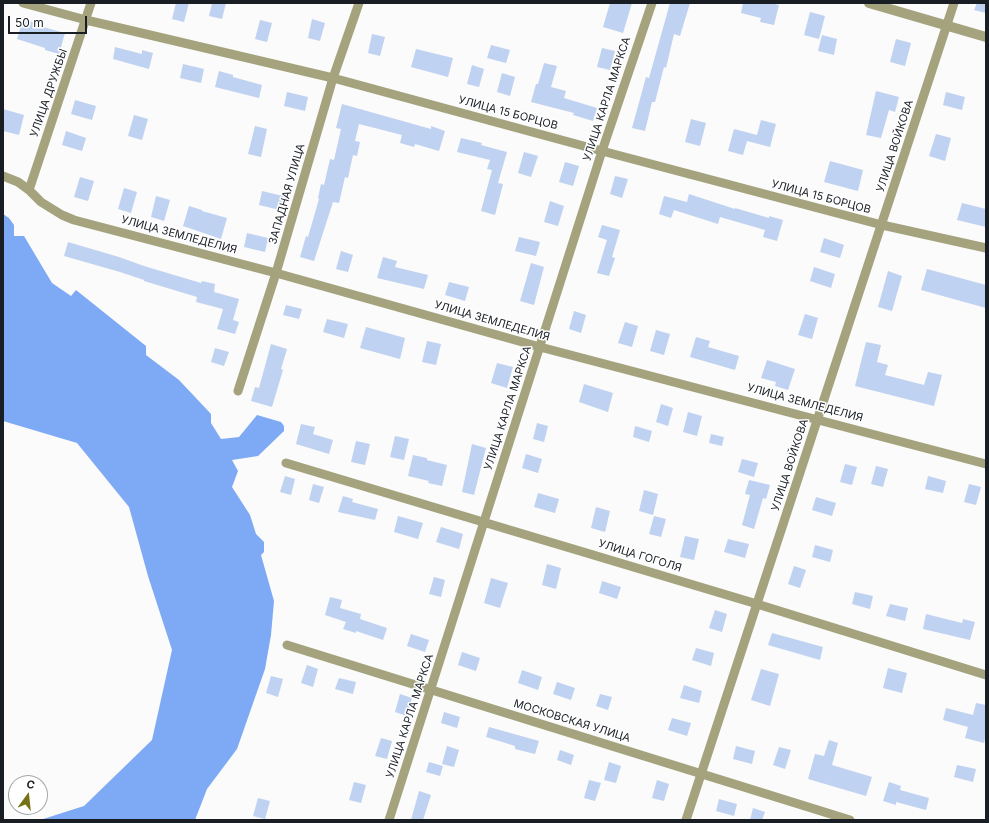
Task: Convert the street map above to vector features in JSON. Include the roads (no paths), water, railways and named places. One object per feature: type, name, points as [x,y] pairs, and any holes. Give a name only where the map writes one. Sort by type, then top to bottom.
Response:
[{"type":"street","name":"УЛИЦА 15 БОРЦОВ","points":[[24,3],[86,20],[333,78],[882,225],[986,248]]},
{"type":"street","name":"УЛИЦА ДРУЖБЫ","points":[[29,190],[91,3]]},
{"type":"street","name":"ЗАПАДНАЯ УЛИЦА","points":[[238,391],[276,273],[333,78],[358,3]]},
{"type":"street","name":"УЛИЦА КАРЛА МАРКСА","points":[[389,820],[602,151],[652,3]]},
{"type":"street","points":[[869,3],[986,37]]},
{"type":"street","name":"УЛИЦА ВОЙКОВА","points":[[686,820],[954,3]]},
{"type":"street","name":"УЛИЦА ЗЕМЛЕДЕЛИЯ","points":[[3,176],[18,182],[41,202],[62,215],[74,220],[276,273],[540,347],[986,464]]},
{"type":"street","name":"УЛИЦА ГОГОЛЯ","points":[[286,463],[757,604],[986,675]]},
{"type":"street","name":"МОСКОВСКАЯ УЛИЦА","points":[[287,645],[850,820]]},
{"type":"water","points":[[3,214],[9,218],[14,225],[14,236],[24,236],[52,283],[71,296],[76,290],[146,346],[146,355],[179,380],[211,414],[211,423],[221,439],[239,437],[257,415],[281,422],[284,426],[284,431],[258,456],[232,460],[238,471],[232,487],[250,515],[256,534],[264,542],[264,552],[261,555],[274,601],[271,635],[265,669],[237,749],[207,789],[195,820],[40,820],[84,806],[152,740],[172,650],[148,576],[129,507],[77,443],[3,421]]}]
